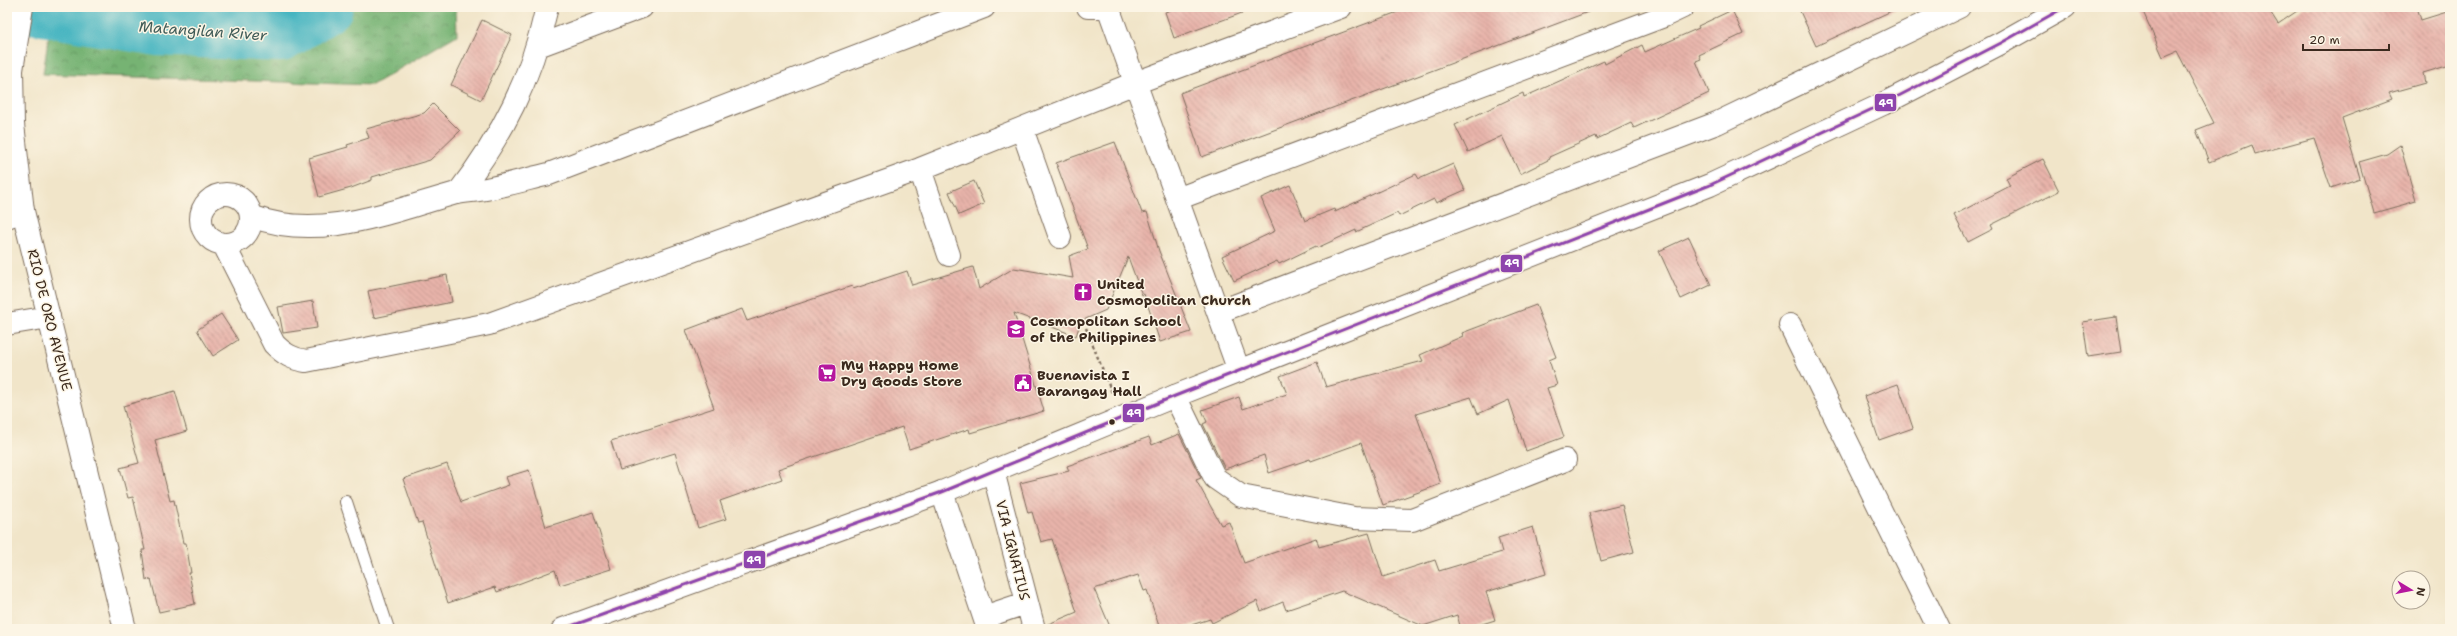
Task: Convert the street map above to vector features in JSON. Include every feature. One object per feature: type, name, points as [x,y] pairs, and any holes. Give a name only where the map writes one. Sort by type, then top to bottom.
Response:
[{"type":"street","name":"RIO DE ORO AVENUE","points":[[22,7],[12,70],[15,214],[49,317],[125,629]]},
{"type":"street","points":[[458,193],[486,157],[505,122],[538,46],[547,7]]},
{"type":"street","points":[[538,46],[642,7]]},
{"type":"street","points":[[251,216],[280,226],[329,226],[418,205],[458,193],[485,190],[549,174],[984,7]]},
{"type":"street","points":[[1088,7],[1098,7]]},
{"type":"street","points":[[1108,7],[1239,371]]},
{"type":"street","points":[[224,245],[274,344],[284,354],[295,359],[306,361],[489,324],[920,169],[1135,83],[1340,7]]},
{"type":"street","points":[[1177,199],[1664,16],[1683,7]]},
{"type":"street","points":[[1218,312],[1718,123],[1959,7]]},
{"type":"street","points":[[563,629],[942,492],[1175,396],[1710,185],[1883,104],[2001,43],[2065,7]]},
{"type":"street","points":[[1022,128],[1060,237]]},
{"type":"street","points":[[920,169],[949,255]]},
{"type":"street","points":[[228,194],[238,197],[247,206],[251,216],[250,227],[244,237],[235,243],[224,245],[209,238],[200,223],[202,212],[207,202],[216,195],[228,194]]},
{"type":"street","points":[[7,324],[49,317]]},
{"type":"street","points":[[1790,325],[1939,629]]},
{"type":"street","points":[[1175,396],[1215,478],[1242,496],[1354,518],[1412,520],[1564,460]]},
{"type":"street","name":"VIA IGNATIUS","points":[[993,471],[1026,603],[1034,629]]},
{"type":"street","points":[[942,492],[986,623],[1026,603]]},
{"type":"lane","points":[[346,502],[388,629]]},
{"type":"path","points":[[1086,328],[1122,418]]},
{"type":"green space","points":[[53,7],[456,7],[457,35],[372,85],[43,74]]},
{"type":"building","points":[[1178,7],[1250,7],[1250,10],[1174,38],[1165,12]]},
{"type":"building","points":[[1411,7],[1595,7],[1596,9],[1202,157],[1180,93]]},
{"type":"building","points":[[1798,7],[1900,7],[1816,46]]},
{"type":"building","points":[[2141,7],[2267,7],[2278,24],[2303,7],[2417,7],[2421,20],[2450,11],[2450,65],[2423,73],[2425,83],[2389,93],[2392,99],[2342,118],[2360,178],[2331,188],[2314,138],[2255,154],[2252,145],[2209,162],[2196,130],[2214,123],[2177,51],[2163,57]]},
{"type":"building","points":[[1732,10],[1743,34],[1699,55],[1701,59],[1696,61],[1709,93],[1634,128],[1631,123],[1597,139],[1596,136],[1549,157],[1550,159],[1520,174],[1502,136],[1468,152],[1455,125],[1523,93],[1524,97],[1604,61],[1605,64],[1642,45],[1645,52],[1699,28],[1698,26]]},
{"type":"building","points":[[482,20],[512,35],[481,100],[451,85]]},
{"type":"building","points":[[433,104],[460,131],[430,160],[372,177],[372,180],[351,188],[319,197],[309,158],[348,147],[347,145],[369,138],[366,129],[424,113]]},
{"type":"building","points":[[1115,142],[1142,213],[1147,212],[1159,251],[1191,332],[1160,342],[1144,294],[1142,295],[1128,257],[1106,310],[1081,321],[1076,336],[1014,313],[1044,411],[970,433],[969,429],[909,449],[902,427],[778,469],[782,479],[720,501],[726,519],[698,528],[675,453],[620,470],[611,441],[714,408],[686,330],[742,309],[747,321],[852,286],[853,289],[907,271],[912,285],[973,267],[979,289],[1014,268],[1073,278],[1069,256],[1088,249],[1056,163]]},
{"type":"building","points":[[2400,145],[2416,201],[2374,213],[2359,162],[2387,154]]},
{"type":"building","points":[[2043,159],[2059,191],[1991,225],[1993,229],[1968,242],[1954,215],[2010,186],[2006,178]]},
{"type":"building","points":[[1453,164],[1465,190],[1436,203],[1434,199],[1399,216],[1397,213],[1317,248],[1316,246],[1279,264],[1277,261],[1234,281],[1222,256],[1275,231],[1261,198],[1290,185],[1305,221],[1334,209],[1335,212],[1416,174],[1419,179]]},
{"type":"building","points":[[974,181],[984,204],[959,215],[949,192]]},
{"type":"building","points":[[1689,237],[1711,285],[1681,299],[1659,251]]},
{"type":"building","points":[[447,275],[452,302],[374,318],[368,291]]},
{"type":"building","points":[[313,301],[317,328],[283,333],[278,307]]},
{"type":"building","points":[[1536,305],[1556,357],[1549,360],[1557,385],[1547,388],[1564,437],[1526,451],[1509,400],[1478,414],[1471,397],[1416,414],[1441,484],[1383,505],[1361,443],[1311,461],[1310,459],[1269,473],[1264,455],[1225,469],[1203,424],[1207,422],[1202,410],[1239,397],[1243,409],[1287,394],[1280,376],[1317,362],[1326,387],[1423,361],[1420,355],[1463,336],[1462,333]]},
{"type":"building","points":[[221,314],[238,340],[213,356],[197,330]]},
{"type":"building","points":[[2116,317],[2121,352],[2088,357],[2083,322]]},
{"type":"building","points":[[1898,384],[1913,428],[1879,440],[1864,396]]},
{"type":"building","points":[[175,391],[187,431],[155,440],[170,501],[174,500],[183,543],[186,543],[191,573],[189,573],[195,604],[159,612],[151,579],[146,580],[142,550],[145,550],[133,497],[128,498],[120,468],[139,463],[123,406]]},
{"type":"building","points":[[1179,434],[1201,478],[1196,480],[1221,525],[1229,522],[1244,563],[1316,538],[1319,547],[1369,533],[1383,577],[1435,560],[1439,571],[1502,552],[1498,538],[1533,527],[1546,574],[1486,592],[1495,620],[1466,629],[1461,629],[1457,615],[1423,626],[1342,591],[1286,610],[1283,602],[1261,611],[1257,601],[1212,623],[1210,619],[1179,629],[1160,629],[1147,590],[1144,591],[1138,575],[1094,589],[1111,629],[1046,629],[1046,625],[1077,612],[1052,539],[1041,542],[1032,512],[1028,513],[1020,483],[1069,471],[1067,466],[1149,437],[1152,445]]},
{"type":"building","points":[[447,464],[461,502],[509,485],[506,477],[529,470],[546,527],[593,512],[611,569],[560,585],[555,570],[497,592],[495,587],[448,603],[422,522],[418,523],[403,479]]},
{"type":"building","points":[[1622,505],[1634,552],[1601,561],[1589,513]]},
{"type":"waterway","name":"Matangilan River","points":[[25,7],[157,30],[281,36],[327,7]]},
{"type":"transit line","name":"49","points":[[563,629],[942,492],[1175,396],[1710,185],[1883,104],[2001,43],[2065,7]]},
{"type":"place","name":"United Cosmopolitan Church","points":[[1083,292]]},
{"type":"place","name":"Cosmopolitan School of the Philippines","points":[[1016,329]]},
{"type":"place","name":"My Happy Home Dry Goods Store","points":[[827,373]]},
{"type":"place","name":"Buenavista I Barangay Hall","points":[[1023,383]]}]
